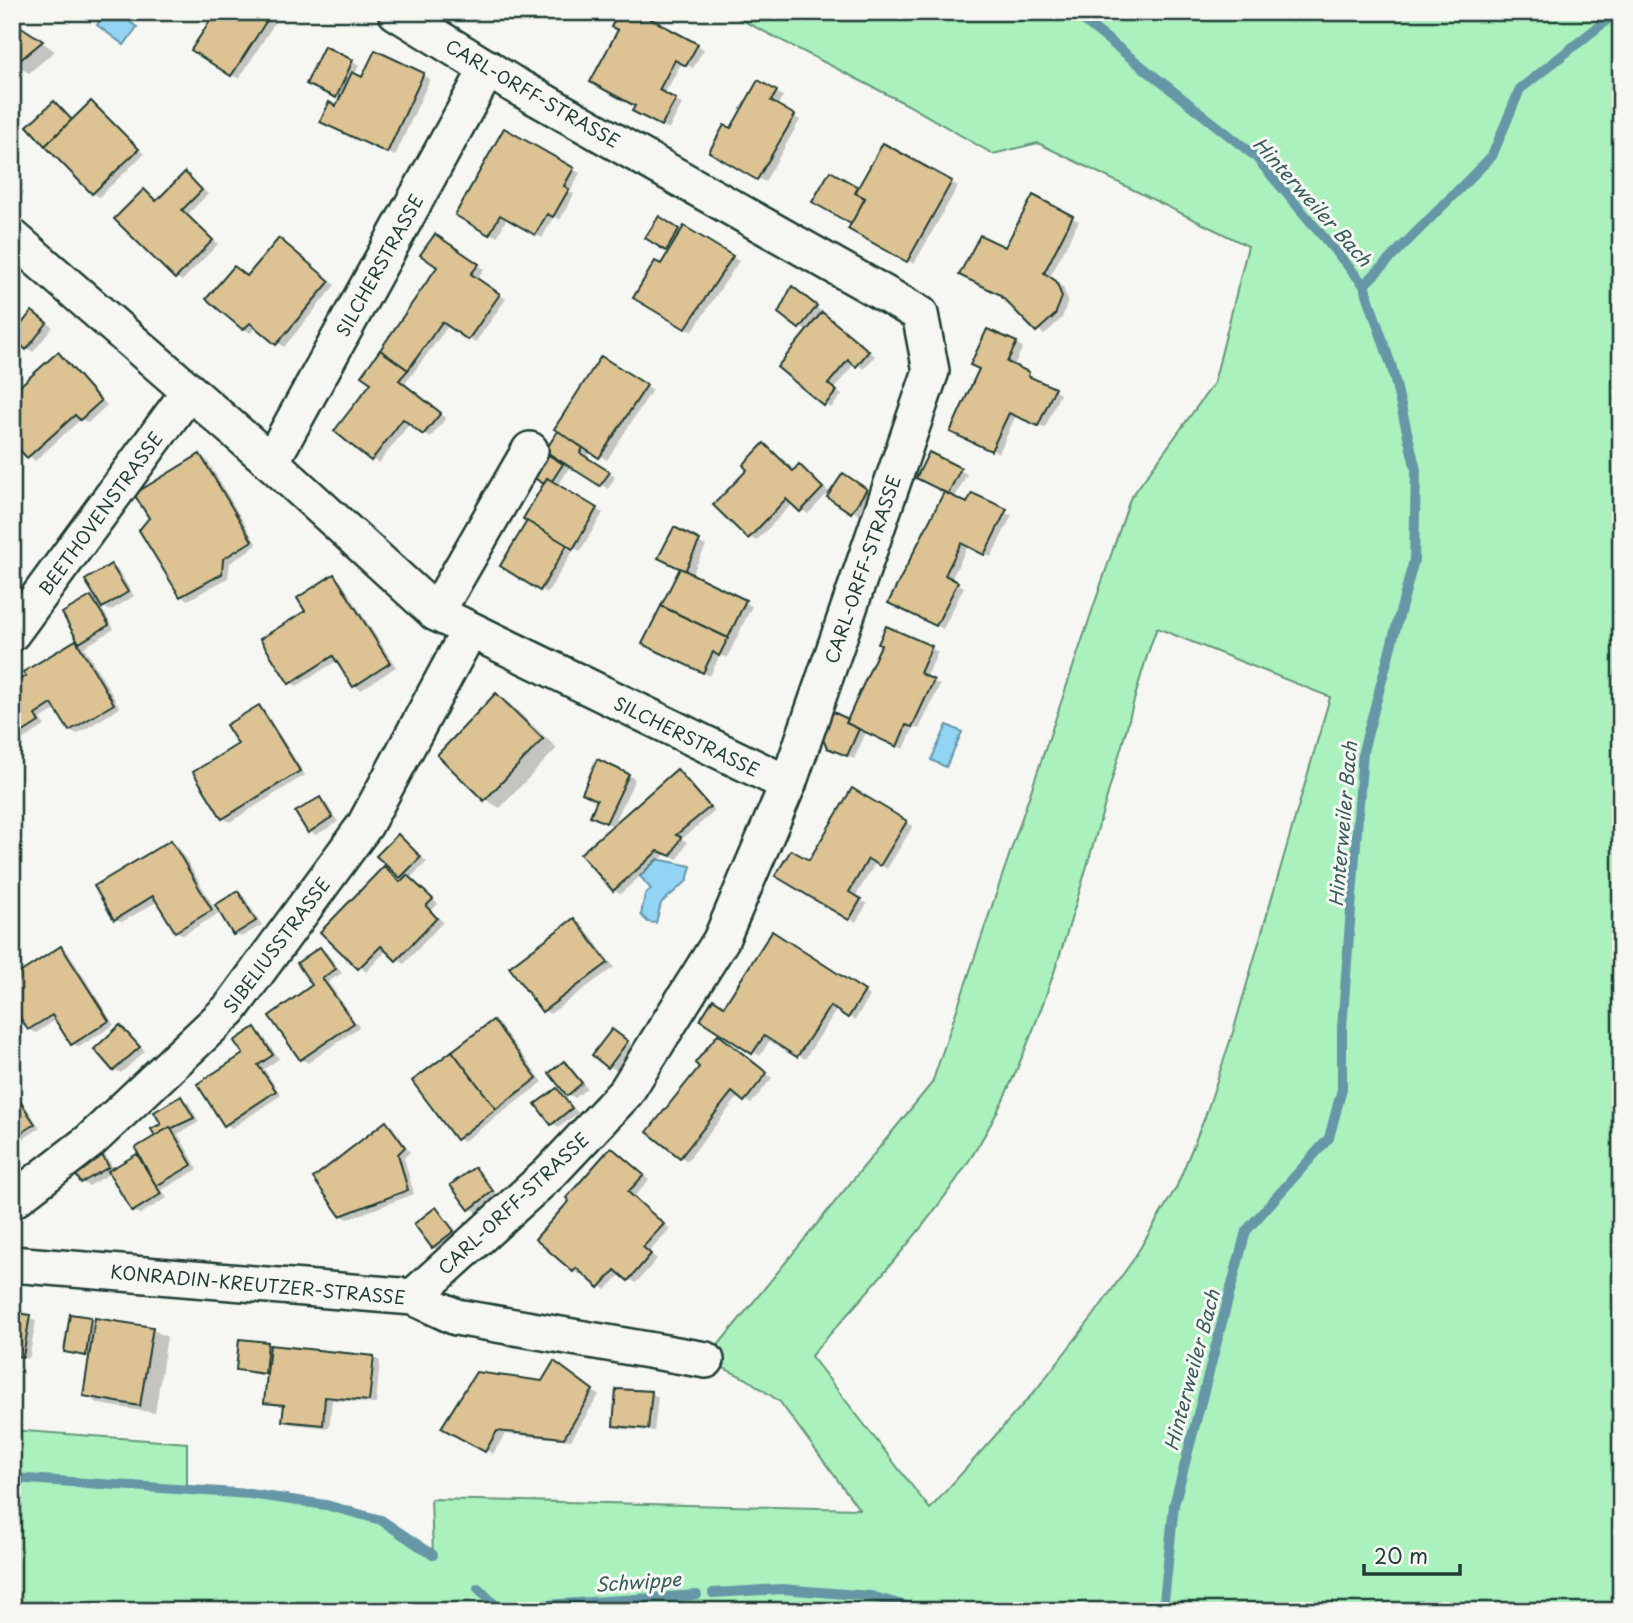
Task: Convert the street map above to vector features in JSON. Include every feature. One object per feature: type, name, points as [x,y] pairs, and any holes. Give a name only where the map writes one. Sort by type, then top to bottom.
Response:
[{"type":"street","name":"CARL-ORFF-STRASSE","points":[[396,12],[488,68],[920,313],[931,371],[788,784],[721,940],[626,1092],[550,1173],[413,1297]]},
{"type":"street","name":"SILCHERSTRASSE","points":[[271,462],[488,68]]},
{"type":"street","name":"SILCHERSTRASSE","points":[[12,237],[188,393],[271,462],[436,613],[788,784]]},
{"type":"street","name":"BEETHOVENSTRASSE","points":[[12,633],[188,393]]},
{"type":"street","points":[[436,613],[530,450]]},
{"type":"street","name":"SIBELIUSSTRASSE","points":[[12,1201],[90,1141],[230,1009],[365,825],[469,631]]},
{"type":"street","name":"KONRADIN-KREUTZER-STRASSE","points":[[12,1264],[413,1297],[456,1317],[706,1360]]},
{"type":"green space","points":[[726,12],[1621,12],[1621,1611],[12,1611],[12,1430],[187,1443],[187,1490],[326,1505],[381,1520],[433,1554],[431,1499],[859,1509],[780,1402],[747,1379],[706,1360],[932,1083],[1130,499],[1214,383],[1248,246],[1038,143],[993,154],[908,105]],"holes":[[[1157,628],[1330,697],[1233,1032],[1205,1117],[1176,1188],[1133,1260],[1094,1315],[1035,1391],[930,1509],[811,1356],[886,1270],[956,1181],[995,1116],[1016,1072],[1067,934],[1142,671]]]},
{"type":"water","points":[[106,12],[116,12],[137,27],[124,45],[97,25]]},
{"type":"water","points":[[947,725],[962,732],[946,767],[931,760]]},
{"type":"water","points":[[657,859],[691,866],[687,881],[661,903],[656,923],[648,922],[641,915],[645,894],[651,889],[640,876]]},
{"type":"building","points":[[216,12],[271,14],[231,76],[191,50]]},
{"type":"building","points":[[619,12],[638,12],[698,44],[686,66],[675,60],[659,90],[676,99],[661,126],[632,111],[635,106],[590,82],[618,30],[611,27]]},
{"type":"building","points":[[12,21],[43,41],[13,66],[12,66]]},
{"type":"building","points":[[324,46],[353,60],[336,98],[306,84]]},
{"type":"building","points":[[375,50],[424,73],[387,153],[320,122],[329,102],[336,106],[352,72],[362,77]]},
{"type":"building","points":[[758,80],[777,91],[771,101],[795,115],[757,180],[709,152],[724,125],[731,128]]},
{"type":"building","points":[[54,101],[72,120],[45,146],[27,126]]},
{"type":"building","points":[[91,101],[139,149],[92,194],[45,146]]},
{"type":"building","points":[[504,128],[574,168],[564,186],[569,189],[553,217],[547,214],[535,235],[500,215],[489,235],[455,215]]},
{"type":"building","points":[[883,143],[952,181],[907,262],[848,229],[865,198],[855,193]]},
{"type":"building","points":[[830,171],[858,187],[855,193],[865,198],[851,224],[812,202]]},
{"type":"building","points":[[185,172],[202,190],[182,210],[213,240],[175,279],[114,219],[144,189],[156,201]]},
{"type":"building","points":[[1033,195],[1073,216],[1044,273],[1056,281],[1062,297],[1055,315],[1036,332],[999,294],[959,275],[980,235],[1005,247]]},
{"type":"building","points":[[659,216],[679,229],[666,251],[645,238]]},
{"type":"building","points":[[684,226],[733,256],[685,329],[633,298],[655,261],[661,264]]},
{"type":"building","points":[[435,234],[479,264],[471,274],[500,294],[468,340],[442,322],[408,370],[380,350],[437,267],[420,255]]},
{"type":"building","points":[[279,238],[330,281],[276,345],[250,323],[243,330],[206,299],[234,266],[247,276]]},
{"type":"building","points":[[792,286],[817,306],[799,329],[778,313]]},
{"type":"building","points":[[32,311],[47,323],[26,350],[12,336]]},
{"type":"building","points":[[822,312],[869,351],[856,367],[848,360],[828,384],[837,391],[824,406],[777,367]]},
{"type":"building","points":[[987,329],[1017,342],[1007,362],[1029,372],[1028,376],[1055,388],[1038,426],[1009,413],[991,451],[950,432],[979,369],[970,365]]},
{"type":"building","points":[[380,350],[408,370],[399,380],[441,413],[423,435],[403,419],[371,461],[334,431],[371,383],[361,376]]},
{"type":"building","points":[[58,352],[101,401],[80,420],[75,415],[27,458],[12,441],[12,393]]},
{"type":"building","points":[[601,356],[647,385],[599,458],[554,429]]},
{"type":"building","points":[[558,431],[583,448],[580,453],[610,472],[600,486],[545,451]]},
{"type":"building","points":[[764,443],[793,471],[799,464],[823,488],[800,512],[786,499],[748,539],[713,505],[747,470],[743,465]]},
{"type":"building","points":[[537,448],[563,464],[552,481],[547,478],[544,484],[523,471]]},
{"type":"building","points":[[929,452],[961,468],[948,494],[916,478]]},
{"type":"building","points":[[200,454],[252,541],[223,559],[222,574],[180,597],[139,530],[149,518],[134,494]]},
{"type":"building","points":[[843,473],[867,489],[851,513],[827,497]]},
{"type":"building","points":[[547,478],[597,508],[573,549],[523,519]]},
{"type":"building","points":[[944,492],[967,503],[972,493],[1007,509],[984,555],[961,543],[945,575],[958,582],[936,626],[888,603]]},
{"type":"building","points":[[527,521],[567,545],[540,591],[500,566]]},
{"type":"building","points":[[674,527],[700,540],[685,571],[658,558]]},
{"type":"building","points":[[111,564],[128,592],[102,608],[85,580]]},
{"type":"building","points":[[680,568],[746,600],[728,638],[661,606]]},
{"type":"building","points":[[334,574],[390,663],[353,687],[333,656],[289,684],[260,639],[305,611],[297,598]]},
{"type":"building","points":[[91,596],[109,625],[79,643],[62,613]]},
{"type":"building","points":[[661,606],[728,638],[719,656],[713,652],[703,673],[642,644]]},
{"type":"building","points":[[886,626],[932,646],[920,673],[934,680],[912,727],[906,725],[897,747],[846,723],[881,645],[878,644]]},
{"type":"building","points":[[76,640],[114,704],[69,731],[52,704],[35,715],[39,722],[12,739],[12,684],[26,676],[23,672]]},
{"type":"building","points":[[496,693],[543,739],[484,801],[437,755]]},
{"type":"building","points":[[259,705],[300,771],[222,819],[193,772],[238,744],[226,725]]},
{"type":"building","points":[[829,710],[848,719],[846,723],[859,729],[847,756],[827,748],[819,731]]},
{"type":"building","points":[[597,759],[629,774],[606,823],[590,816],[597,800],[582,793]]},
{"type":"building","points":[[677,769],[710,807],[676,835],[681,837],[671,856],[658,851],[613,891],[580,854]]},
{"type":"building","points":[[852,788],[907,821],[880,866],[868,859],[849,892],[861,899],[849,920],[775,876],[791,850],[809,860]]},
{"type":"building","points":[[320,797],[332,817],[308,833],[295,812]]},
{"type":"building","points":[[398,834],[421,857],[400,878],[376,856]]},
{"type":"building","points":[[171,840],[212,910],[175,932],[153,896],[114,920],[94,886]]},
{"type":"building","points":[[384,866],[400,882],[407,875],[433,899],[426,906],[437,918],[396,961],[381,946],[358,969],[320,932]]},
{"type":"building","points":[[238,891],[256,921],[233,935],[215,905]]},
{"type":"building","points":[[574,918],[608,963],[542,1012],[509,967]]},
{"type":"building","points":[[772,931],[865,991],[848,1018],[830,1006],[797,1057],[764,1036],[752,1054],[700,1020],[713,999],[724,1006]]},
{"type":"building","points":[[61,946],[109,1021],[71,1045],[52,1015],[28,1030],[12,1005],[12,978]]},
{"type":"building","points":[[320,947],[336,969],[322,978],[354,1023],[300,1060],[269,1016],[312,985],[297,963]]},
{"type":"building","points":[[493,1020],[537,1078],[496,1109],[452,1051]]},
{"type":"building","points":[[120,1025],[140,1047],[113,1071],[94,1049]]},
{"type":"building","points":[[255,1027],[273,1055],[258,1065],[276,1091],[224,1126],[197,1084],[243,1054],[234,1041]]},
{"type":"building","points":[[612,1029],[628,1041],[608,1068],[592,1055]]},
{"type":"building","points":[[718,1034],[767,1073],[744,1102],[732,1092],[680,1158],[647,1132],[699,1067],[695,1063]]},
{"type":"building","points":[[452,1051],[496,1109],[456,1140],[412,1081]]},
{"type":"building","points":[[564,1061],[582,1083],[567,1096],[549,1073]]},
{"type":"building","points":[[557,1088],[572,1108],[551,1125],[535,1104]]},
{"type":"building","points":[[181,1096],[194,1118],[155,1136],[151,1129],[161,1124],[154,1112]]},
{"type":"building","points":[[20,1101],[35,1124],[12,1138],[12,1105]]},
{"type":"building","points":[[386,1121],[405,1147],[398,1154],[408,1190],[340,1216],[313,1178]]},
{"type":"building","points":[[170,1127],[192,1165],[156,1186],[135,1148]]},
{"type":"building","points":[[611,1147],[644,1175],[628,1192],[664,1224],[643,1247],[651,1254],[628,1281],[615,1270],[599,1288],[576,1268],[573,1272],[535,1239],[569,1201],[566,1198]]},
{"type":"building","points":[[99,1150],[109,1167],[81,1183],[71,1167]]},
{"type":"building","points":[[137,1154],[161,1194],[132,1212],[108,1171]]},
{"type":"building","points":[[475,1167],[493,1191],[469,1210],[450,1185]]},
{"type":"building","points":[[436,1207],[454,1231],[432,1248],[414,1224]]},
{"type":"building","points":[[12,1312],[30,1315],[23,1357],[12,1355]]},
{"type":"building","points":[[70,1314],[91,1317],[86,1356],[64,1352]]},
{"type":"building","points":[[95,1318],[153,1327],[140,1406],[83,1396]]},
{"type":"building","points":[[239,1339],[268,1342],[265,1374],[236,1370]]},
{"type":"building","points":[[270,1345],[374,1356],[369,1401],[325,1397],[323,1425],[282,1421],[284,1405],[264,1403]]},
{"type":"building","points":[[554,1361],[593,1390],[564,1438],[497,1431],[485,1452],[441,1428],[476,1372],[542,1381]]},
{"type":"building","points":[[616,1389],[652,1391],[648,1429],[613,1426]]},
{"type":"waterway","name":"Hinterweiler Bach","points":[[1073,12],[1255,156],[1364,285],[1392,368],[1416,470],[1414,560],[1363,751],[1342,1028],[1342,1089],[1329,1138],[1246,1231],[1174,1505],[1163,1611]]},
{"type":"waterway","points":[[1364,285],[1492,156],[1520,89],[1617,12]]},
{"type":"waterway","points":[[12,1478],[250,1494],[326,1505],[381,1520],[433,1555]]},
{"type":"waterway","points":[[478,1588],[498,1608]]},
{"type":"waterway","name":"Schwippe","points":[[713,1593],[782,1589],[871,1596],[923,1611]]},
{"type":"waterway","name":"Schwippe","points":[[456,1611],[697,1595]]}]
